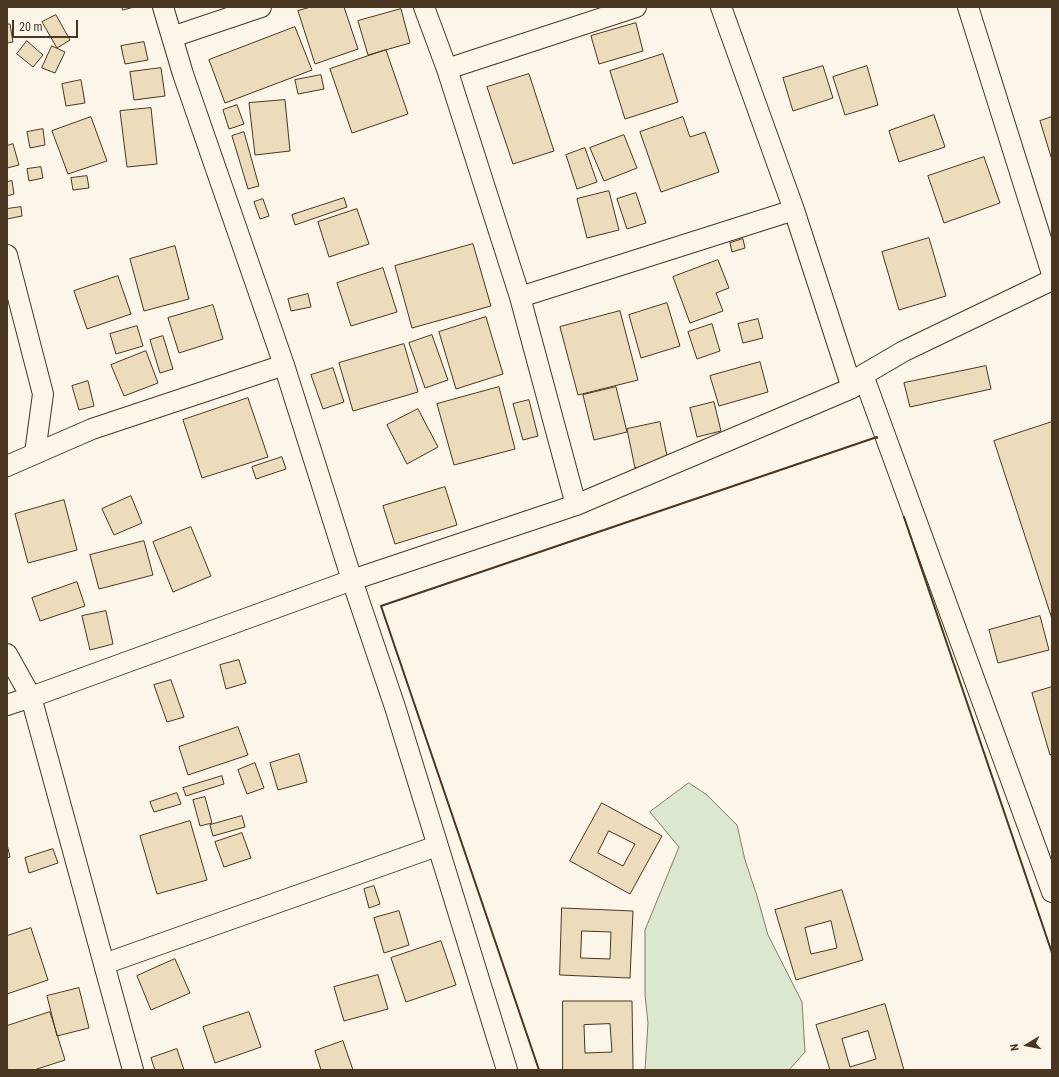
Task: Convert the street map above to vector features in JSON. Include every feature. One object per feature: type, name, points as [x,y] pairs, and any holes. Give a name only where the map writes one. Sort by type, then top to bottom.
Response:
[{"type":"street","points":[[163,7],[183,74],[284,365],[352,580],[395,707],[507,1070]]},
{"type":"street","points":[[172,37],[261,7]]},
{"type":"street","points":[[424,7],[447,69],[520,297],[576,505]]},
{"type":"street","points":[[447,69],[636,7]]},
{"type":"street","points":[[721,7],[857,382],[1052,892]]},
{"type":"street","points":[[968,7],[1052,274]]},
{"type":"street","points":[[520,297],[794,210]]},
{"type":"street","points":[[7,255],[43,394],[35,453]]},
{"type":"street","points":[[7,705],[352,580],[576,505],[857,382],[904,351],[1052,280]]},
{"type":"street","points":[[7,466],[92,429],[284,365]]},
{"type":"street","points":[[7,654],[31,697],[133,1070]]},
{"type":"street","points":[[104,964],[437,846]]},
{"type":"green space","points":[[689,783],[707,795],[737,825],[745,860],[768,935],[802,1002],[805,1052],[789,1070],[645,1070],[648,1023],[645,995],[645,930],[679,847],[650,812]]},
{"type":"building","points":[[122,7],[134,7],[123,10]]},
{"type":"building","points":[[311,7],[344,7],[358,49],[315,64],[298,11]]},
{"type":"building","points":[[401,9],[410,43],[368,55],[358,21]]},
{"type":"building","points":[[56,15],[70,40],[57,48],[42,22]]},
{"type":"building","points":[[636,23],[643,51],[599,64],[591,36]]},
{"type":"building","points":[[7,24],[10,24],[13,42],[7,43]]},
{"type":"building","points":[[295,27],[312,70],[225,103],[209,60]]},
{"type":"building","points":[[27,41],[43,55],[33,67],[17,54]]},
{"type":"building","points":[[144,42],[148,60],[125,64],[121,46]]},
{"type":"building","points":[[52,46],[65,52],[55,73],[42,68]]},
{"type":"building","points":[[386,50],[408,114],[352,133],[330,69]]},
{"type":"building","points":[[663,54],[678,102],[625,119],[610,71]]},
{"type":"building","points":[[823,66],[833,98],[793,111],[783,78]]},
{"type":"building","points":[[867,66],[878,105],[845,115],[833,77]]},
{"type":"building","points":[[161,68],[165,96],[134,100],[130,72]]},
{"type":"building","points":[[529,74],[554,151],[513,164],[487,87]]},
{"type":"building","points":[[321,75],[324,89],[298,94],[295,80]]},
{"type":"building","points":[[81,80],[85,103],[66,106],[62,84]]},
{"type":"building","points":[[285,100],[290,151],[255,155],[249,103]]},
{"type":"building","points":[[237,105],[244,124],[229,129],[223,110]]},
{"type":"building","points":[[151,108],[157,164],[127,167],[120,111]]},
{"type":"building","points":[[934,115],[945,147],[899,162],[889,131]]},
{"type":"building","points":[[91,117],[107,161],[68,174],[52,131]]},
{"type":"building","points":[[683,117],[690,137],[705,132],[719,172],[661,192],[640,132]]},
{"type":"building","points":[[1052,117],[1052,160],[1040,121]]},
{"type":"building","points":[[43,129],[45,145],[30,148],[27,132]]},
{"type":"building","points":[[244,132],[259,186],[248,189],[232,136]]},
{"type":"building","points":[[624,135],[637,168],[604,181],[590,148]]},
{"type":"building","points":[[13,144],[19,165],[7,168],[7,146]]},
{"type":"building","points":[[585,148],[597,182],[577,189],[566,155]]},
{"type":"building","points":[[984,157],[1000,203],[944,223],[928,176]]},
{"type":"building","points":[[41,167],[43,178],[29,181],[27,169]]},
{"type":"building","points":[[87,176],[89,188],[73,190],[71,178]]},
{"type":"building","points":[[12,181],[14,194],[7,196],[7,182]]},
{"type":"building","points":[[609,191],[619,230],[587,238],[577,199]]},
{"type":"building","points":[[636,193],[646,223],[627,229],[617,199]]},
{"type":"building","points":[[344,198],[347,207],[295,225],[292,215]]},
{"type":"building","points":[[263,199],[269,216],[260,219],[254,202]]},
{"type":"building","points":[[21,207],[22,216],[7,219],[7,209]]},
{"type":"building","points":[[357,209],[369,244],[329,257],[318,222]]},
{"type":"building","points":[[929,238],[946,296],[899,310],[882,252]]},
{"type":"building","points":[[743,239],[745,248],[732,252],[730,243]]},
{"type":"building","points":[[473,244],[491,306],[412,328],[395,266]]},
{"type":"building","points":[[175,246],[189,299],[144,311],[130,259]]},
{"type":"building","points":[[718,260],[729,288],[716,293],[723,311],[690,323],[673,277]]},
{"type":"building","points":[[383,268],[397,312],[351,326],[337,283]]},
{"type":"building","points":[[118,276],[131,314],[87,329],[74,291]]},
{"type":"building","points":[[308,294],[311,307],[291,311],[288,299]]},
{"type":"building","points":[[667,303],[680,346],[641,358],[629,315]]},
{"type":"building","points":[[213,305],[223,339],[179,353],[168,318]]},
{"type":"building","points":[[620,311],[638,380],[578,395],[560,327]]},
{"type":"building","points":[[486,317],[503,374],[456,389],[439,332]]},
{"type":"building","points":[[758,319],[763,338],[743,343],[738,324]]},
{"type":"building","points":[[712,324],[720,351],[697,359],[688,332]]},
{"type":"building","points":[[137,326],[143,346],[116,354],[110,334]]},
{"type":"building","points":[[432,335],[448,380],[425,388],[409,343]]},
{"type":"building","points":[[163,336],[173,369],[160,373],[150,340]]},
{"type":"building","points":[[404,344],[418,392],[353,411],[339,363]]},
{"type":"building","points":[[146,351],[158,383],[124,396],[111,365]]},
{"type":"building","points":[[760,362],[768,392],[719,406],[710,376]]},
{"type":"building","points":[[986,366],[991,389],[910,407],[904,383]]},
{"type":"building","points":[[333,368],[344,402],[323,409],[311,375]]},
{"type":"building","points":[[88,381],[94,406],[79,410],[72,386]]},
{"type":"building","points":[[499,387],[515,449],[454,465],[437,404]]},
{"type":"building","points":[[616,387],[627,432],[594,440],[583,395]]},
{"type":"building","points":[[248,398],[268,457],[202,478],[183,420]]},
{"type":"building","points":[[529,400],[538,436],[523,440],[513,404]]},
{"type":"building","points":[[714,402],[721,431],[697,437],[690,408]]},
{"type":"building","points":[[418,409],[438,447],[407,464],[387,425]]},
{"type":"building","points":[[660,422],[668,461],[635,468],[627,429]]},
{"type":"building","points":[[1052,422],[1052,619],[994,441]]},
{"type":"building","points":[[282,457],[286,469],[256,479],[252,467]]},
{"type":"building","points":[[445,487],[457,525],[395,544],[383,506]]},
{"type":"building","points":[[131,496],[142,523],[114,535],[102,509]]},
{"type":"building","points":[[64,500],[77,550],[28,563],[15,514]]},
{"type":"building","points":[[191,527],[211,576],[173,592],[153,542]]},
{"type":"building","points":[[144,541],[153,575],[99,589],[90,555]]},
{"type":"building","points":[[77,582],[85,606],[40,621],[32,598]]},
{"type":"building","points":[[106,611],[113,644],[90,650],[82,616]]},
{"type":"building","points":[[1040,616],[1049,650],[998,663],[989,630]]},
{"type":"building","points":[[239,660],[246,683],[226,689],[220,665]]},
{"type":"building","points":[[171,680],[184,717],[167,722],[154,685]]},
{"type":"building","points":[[1052,687],[1052,754],[1050,755],[1032,693]]},
{"type":"building","points":[[238,727],[248,755],[188,775],[179,747]]},
{"type":"building","points":[[299,754],[307,782],[278,790],[270,763]]},
{"type":"building","points":[[255,763],[264,788],[247,794],[238,770]]},
{"type":"building","points":[[222,776],[224,784],[186,796],[183,788]]},
{"type":"building","points":[[177,793],[181,804],[154,812],[150,802]]},
{"type":"building","points":[[205,797],[212,823],[200,826],[193,800]]},
{"type":"building","points":[[602,803],[662,836],[630,894],[570,861]],"holes":[[[609,831],[635,844],[623,866],[598,853]]]},
{"type":"building","points":[[242,816],[245,827],[213,836],[210,825]]},
{"type":"building","points":[[190,821],[207,880],[157,894],[140,836]]},
{"type":"building","points":[[242,833],[251,858],[224,867],[215,842]]},
{"type":"building","points":[[7,844],[10,857],[7,858]]},
{"type":"building","points":[[53,849],[58,863],[29,873],[25,858]]},
{"type":"building","points":[[374,886],[380,904],[369,908],[364,889]]},
{"type":"building","points":[[842,890],[863,960],[796,980],[775,910]],"holes":[[[831,921],[837,948],[811,954],[805,928]]]},
{"type":"building","points":[[562,908],[633,911],[630,978],[560,975]],"holes":[[[582,931],[611,932],[610,959],[581,958]]]},
{"type":"building","points":[[399,911],[409,945],[384,953],[374,918]]},
{"type":"building","points":[[31,928],[48,980],[7,994],[7,936]]},
{"type":"building","points":[[441,941],[456,985],[406,1002],[391,958]]},
{"type":"building","points":[[175,959],[190,993],[151,1010],[137,976]]},
{"type":"building","points":[[378,975],[388,1009],[344,1021],[334,987]]},
{"type":"building","points":[[79,988],[89,1028],[57,1036],[47,996]]},
{"type":"building","points":[[563,1001],[632,1001],[633,1070],[563,1070]],"holes":[[[610,1024],[612,1052],[585,1053],[584,1025]]]},
{"type":"building","points":[[885,1004],[904,1070],[830,1070],[816,1025]],"holes":[[[868,1031],[876,1059],[850,1067],[842,1039]]]},
{"type":"building","points":[[50,1012],[65,1060],[34,1070],[8,1070],[7,1026]]},
{"type":"building","points":[[249,1012],[261,1047],[215,1063],[203,1027]]},
{"type":"building","points":[[343,1041],[353,1070],[321,1070],[315,1051]]},
{"type":"building","points":[[177,1049],[184,1070],[155,1070],[151,1058]]},
{"type":"wall","points":[[539,1070],[381,606],[877,438]]},
{"type":"wall","points":[[904,517],[1052,953]]}]
